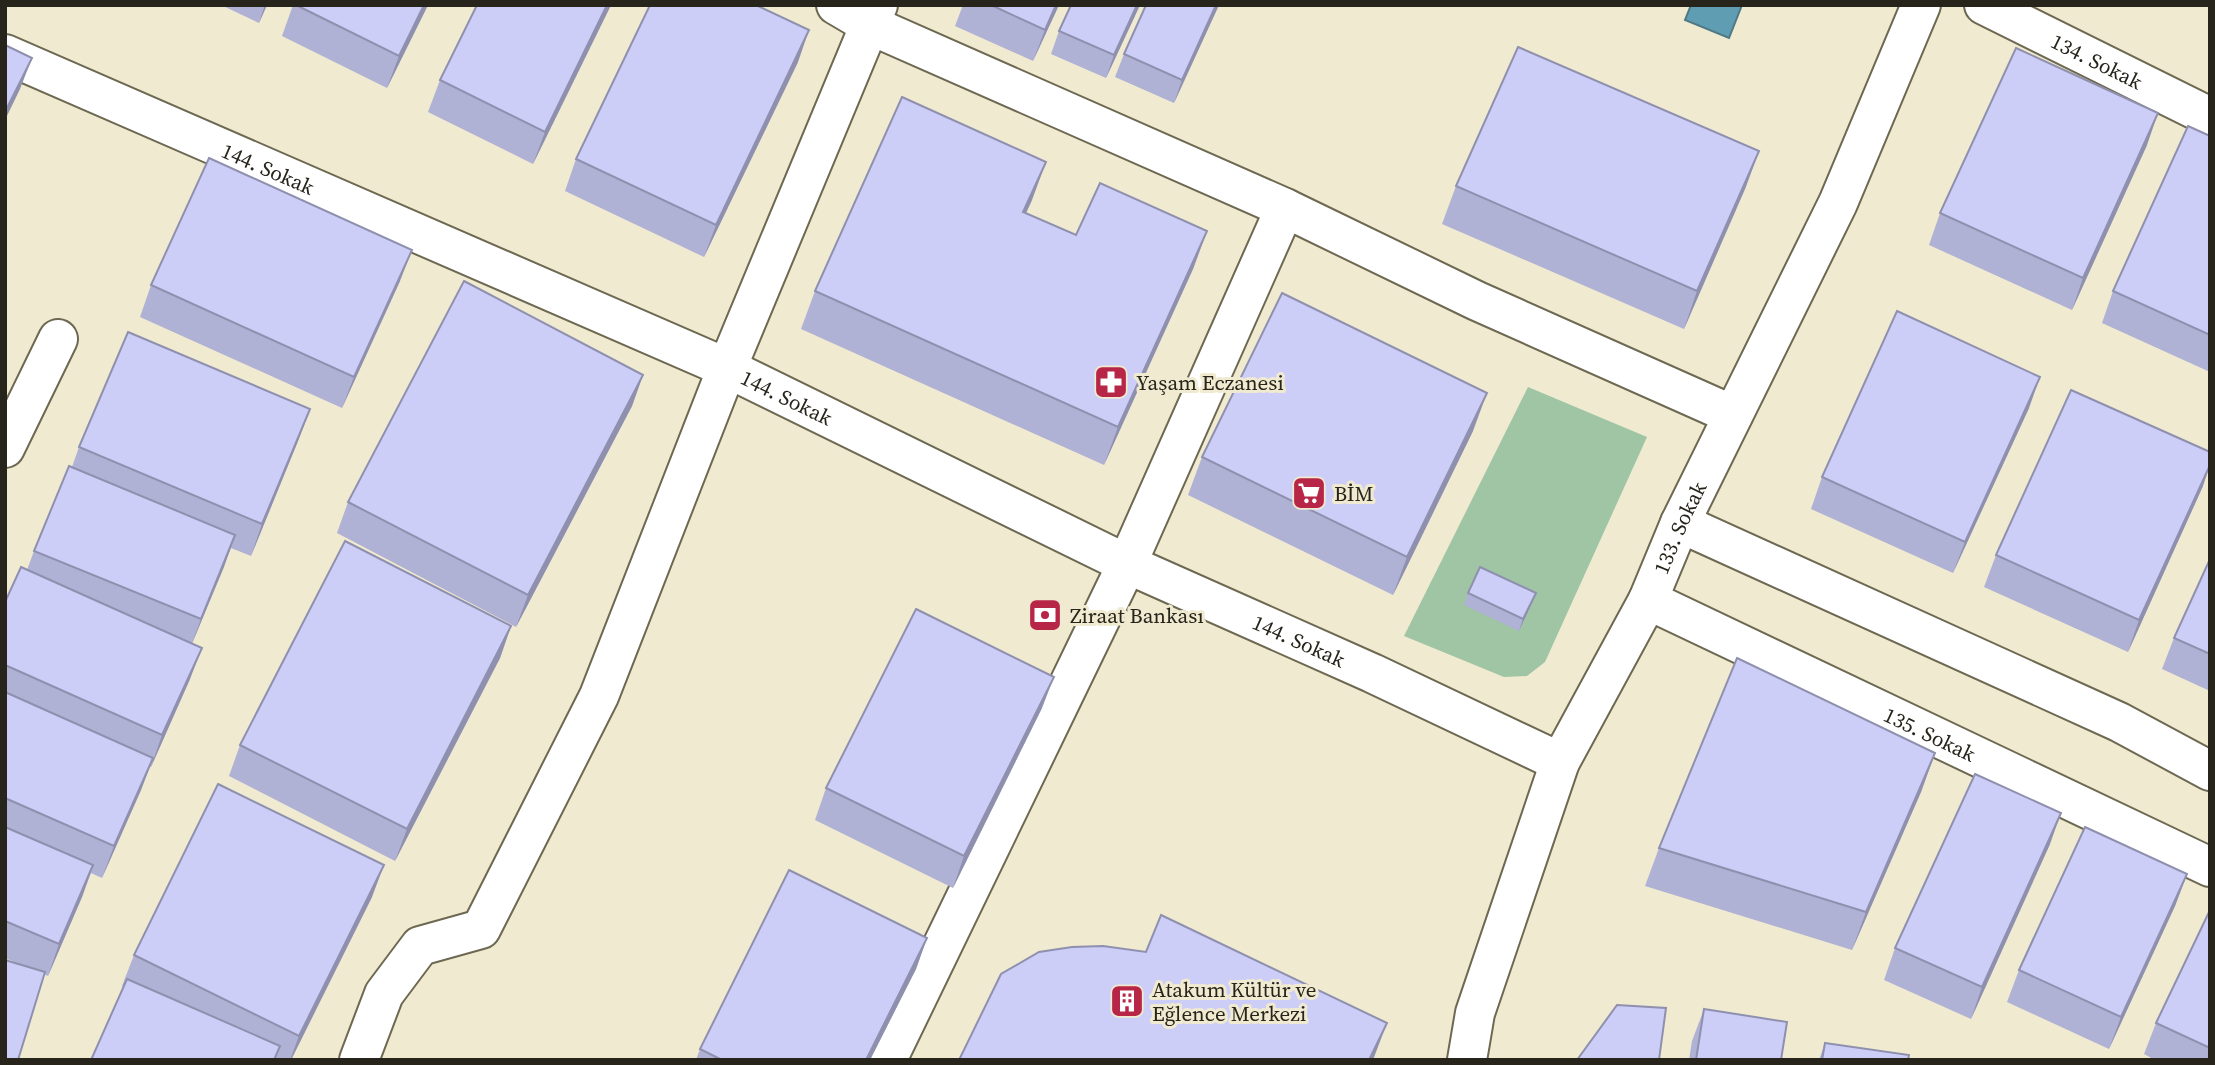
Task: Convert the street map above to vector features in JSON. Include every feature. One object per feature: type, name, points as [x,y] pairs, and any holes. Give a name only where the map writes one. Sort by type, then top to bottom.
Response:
[{"type":"street","points":[[836,5],[874,15],[1477,301],[1734,415]]},
{"type":"street","name":"133. Sokak","points":[[1467,1060],[1475,1013],[1560,762],[1648,600],[1679,523],[1838,203],[1922,5]]},
{"type":"street","name":"134. Sokak","points":[[1984,5],[2210,117]]},
{"type":"street","points":[[359,1060],[384,994],[420,946],[481,929],[599,696],[727,368],[874,15]]},
{"type":"street","name":"144. Sokak","points":[[5,54],[727,368],[1127,564],[1372,673],[1560,762]]},
{"type":"street","points":[[887,1060],[1127,564],[1285,208]]},
{"type":"street","points":[[5,448],[58,340]]},
{"type":"street","points":[[1679,523],[2119,722],[2210,771]]},
{"type":"street","name":"135. Sokak","points":[[1648,600],[2210,867]]},
{"type":"green space","points":[[1528,387],[1647,437],[1545,662],[1527,676],[1504,677],[1404,636]]},
{"type":"water","points":[[1691,5],[1742,5],[1729,38],[1685,20]]},
{"type":"building","points":[[296,5],[424,5],[399,56]]},
{"type":"building","points":[[477,5],[607,5],[545,132],[440,80]]},
{"type":"building","points":[[650,5],[756,5],[809,30],[716,225],[576,159]]},
{"type":"building","points":[[991,5],[1056,5],[1045,30]]},
{"type":"building","points":[[1071,5],[1137,5],[1114,55],[1059,31]]},
{"type":"building","points":[[1146,5],[1216,5],[1182,80],[1124,54]]},
{"type":"building","points":[[5,45],[32,58],[5,112]]},
{"type":"building","points":[[1518,47],[1759,151],[1697,291],[1456,186]]},
{"type":"building","points":[[2016,48],[2158,113],[2083,278],[1940,213]]},
{"type":"building","points":[[902,97],[1046,162],[1023,212],[1076,235],[1100,183],[1207,231],[1118,427],[815,291]]},
{"type":"building","points":[[2188,126],[2210,136],[2210,335],[2113,291]]},
{"type":"building","points":[[209,158],[412,250],[354,377],[151,285]]},
{"type":"building","points":[[464,281],[643,375],[528,595],[348,502]]},
{"type":"building","points":[[1282,293],[1487,393],[1407,557],[1202,457]]},
{"type":"building","points":[[1897,311],[2040,377],[1965,542],[1822,477]]},
{"type":"building","points":[[128,332],[310,409],[262,524],[79,447]]},
{"type":"building","points":[[2071,390],[2210,452],[2210,465],[2139,620],[1996,555]]},
{"type":"building","points":[[69,466],[235,535],[201,619],[34,551]]},
{"type":"building","points":[[345,541],[511,626],[407,829],[240,745]]},
{"type":"building","points":[[2210,559],[2210,654],[2174,638]]},
{"type":"building","points":[[21,567],[202,648],[162,735],[5,665],[5,602]]},
{"type":"building","points":[[1480,567],[1536,593],[1523,619],[1468,593]]},
{"type":"building","points":[[916,609],[1054,677],[964,856],[826,788]]},
{"type":"building","points":[[1737,658],[1935,753],[1866,912],[1659,848]]},
{"type":"building","points":[[5,692],[153,758],[114,846],[5,798]]},
{"type":"building","points":[[1975,774],[2061,813],[1982,987],[1895,948]]},
{"type":"building","points":[[218,784],[384,865],[299,1036],[134,955]]},
{"type":"building","points":[[5,827],[93,865],[59,944],[5,921]]},
{"type":"building","points":[[2085,827],[2187,874],[2121,1017],[2019,970]]},
{"type":"building","points":[[789,870],[927,938],[866,1060],[722,1060],[700,1049]]},
{"type":"building","points":[[2210,910],[2210,1048],[2156,1023]]},
{"type":"building","name":"Atakum Kültür ve Eğlence Merkezi","points":[[1161,915],[1387,1023],[1369,1060],[959,1060],[1001,974],[1039,952],[1103,946],[1146,952]]},
{"type":"building","points":[[5,960],[45,972],[18,1060],[5,1060]]},
{"type":"building","points":[[127,979],[280,1046],[274,1060],[91,1060]]},
{"type":"building","points":[[1617,1005],[1666,1008],[1659,1060],[1577,1060]]},
{"type":"building","points":[[1704,1009],[1787,1022],[1781,1060],[1696,1060]]},
{"type":"building","points":[[1825,1043],[1909,1055],[1908,1060],[1822,1060]]},
{"type":"place","name":"Yaşam Eczanesi","points":[[1111,382]]},
{"type":"place","name":"BİM","points":[[1309,493]]},
{"type":"place","name":"Ziraat Bankası","points":[[1045,615]]},
{"type":"place","name":"Atakum Kültür ve Eğlence Merkezi","points":[[1127,1001]]}]
